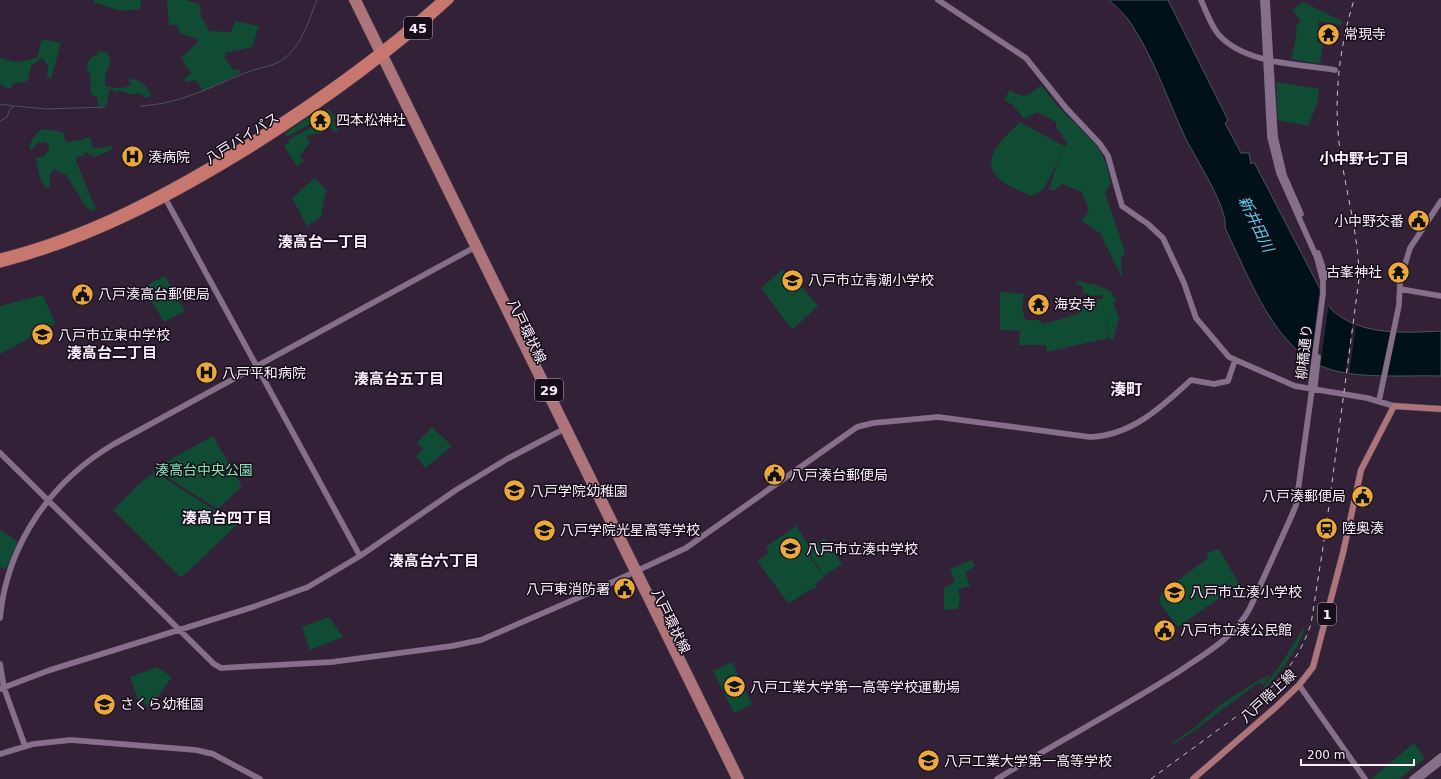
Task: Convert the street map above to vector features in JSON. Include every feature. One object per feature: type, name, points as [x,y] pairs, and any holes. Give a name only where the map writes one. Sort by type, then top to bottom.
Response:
[{"type":"highway","name":"八戸バイパス","points":[[382,54],[441,0]]},
{"type":"highway","name":"八戸バイパス","points":[[0,264],[50,249],[88,235],[164,196],[263,133],[382,54],[450,0]]},
{"type":"highway","name":"八戸バイパス","points":[[0,257],[74,234],[164,196]]},
{"type":"main road","name":"八戸環状線","points":[[352,0],[382,54]]},
{"type":"main road","name":"八戸環状線","points":[[358,0],[382,54],[476,247],[636,572],[741,779]]},
{"type":"main road","points":[[1394,406],[1441,409]]},
{"type":"main road","name":"八戸階上線","points":[[1193,779],[1299,685],[1313,667],[1361,470],[1394,406]]},
{"type":"main road","name":"八戸環状線","points":[[636,572],[735,779]]},
{"type":"street","points":[[938,0],[1026,58],[1066,108],[1100,144],[1111,165],[1122,206],[1148,224],[1163,238],[1184,283],[1196,318],[1222,351],[1235,360],[1295,386],[1348,394],[1394,406]]},
{"type":"street","points":[[1201,0],[1218,34],[1242,52],[1268,59],[1335,70]]},
{"type":"street","name":"柳橋通り","points":[[997,779],[1162,682],[1226,640],[1240,624],[1250,608],[1296,505],[1326,293],[1323,269],[1284,175],[1278,155],[1262,0]]},
{"type":"street","name":"柳橋通り","points":[[1267,0],[1268,59]]},
{"type":"street","points":[[164,196],[360,556]]},
{"type":"street","points":[[1378,402],[1399,305],[1400,281],[1410,248],[1441,202]]},
{"type":"street","points":[[0,618],[4,592],[15,557],[32,522],[48,500],[73,473],[97,454],[476,247]]},
{"type":"street","points":[[1400,288],[1441,296]]},
{"type":"street","points":[[0,453],[211,660],[221,668],[332,662],[452,646],[481,640],[636,572],[686,548],[857,427],[873,423],[938,417],[1090,437],[1110,436],[1149,417],[1191,380],[1214,384],[1228,381],[1235,360]]},
{"type":"street","points":[[2,689],[50,670],[253,607],[308,587],[360,556],[456,490],[507,459],[565,428]]},
{"type":"street","points":[[0,664],[2,689],[25,746]]},
{"type":"street","points":[[1299,685],[1365,779]]},
{"type":"street","points":[[0,754],[47,741],[71,740],[196,750],[213,754],[260,779]]},
{"type":"street","points":[[1412,779],[1441,756]]},
{"type":"street","points":[[1419,779],[1441,762]]},
{"type":"green space","points":[[93,0],[141,0],[140,9],[122,11],[95,3]]},
{"type":"green space","points":[[167,0],[185,0],[200,4],[201,17],[207,26],[208,31],[231,32],[235,21],[259,26],[252,47],[225,53],[225,59],[234,70],[239,70],[241,73],[203,91],[196,80],[186,82],[184,79],[191,73],[181,58],[197,43],[198,39],[180,33],[176,24],[169,26]]},
{"type":"green space","points":[[1303,2],[1342,21],[1341,25],[1319,21],[1318,29],[1320,29],[1317,41],[1323,45],[1320,64],[1291,59],[1297,32],[1296,26],[1301,21],[1292,10]]},
{"type":"green space","points":[[42,39],[61,43],[51,79],[47,78],[48,66],[42,57],[31,66],[28,80],[14,83],[11,88],[7,88],[0,84],[0,58],[16,62],[37,58]]},
{"type":"green space","points":[[98,51],[107,52],[110,59],[110,65],[106,72],[105,78],[106,86],[122,88],[131,84],[128,79],[136,80],[147,88],[151,94],[149,97],[146,98],[138,92],[134,95],[121,91],[116,92],[111,89],[109,90],[107,103],[105,106],[98,106],[98,98],[91,94],[90,73],[87,69],[89,60],[97,55]]},
{"type":"green space","points":[[1276,82],[1319,89],[1318,101],[1308,126],[1278,120]]},
{"type":"green space","points":[[1041,85],[1055,103],[1098,147],[1106,163],[1111,183],[1105,193],[1125,251],[1121,260],[1122,278],[1100,233],[1082,221],[1089,211],[1082,192],[1062,184],[1055,190],[1049,190],[1055,170],[1065,148],[1043,190],[1031,196],[1002,181],[993,170],[991,163],[997,147],[1008,133],[1020,122],[1066,147],[1067,143],[1056,127],[1056,122],[1037,112],[1024,119],[1013,105],[1004,100],[1010,89],[1022,96],[1033,92]]},
{"type":"green space","points":[[328,109],[336,117],[333,120],[338,130],[335,132],[325,123],[328,119],[326,115],[287,137],[285,133],[309,117]]},
{"type":"green space","points":[[315,125],[324,125],[324,132],[306,136],[310,143],[300,155],[304,161],[297,166],[284,146],[290,142],[288,140]]},
{"type":"green space","points":[[42,129],[63,132],[66,143],[76,140],[79,141],[84,138],[90,138],[92,147],[97,148],[112,146],[112,149],[95,157],[86,152],[83,156],[77,157],[76,161],[96,210],[93,211],[87,208],[66,175],[54,169],[50,174],[50,187],[46,189],[39,175],[36,158],[44,156],[49,150],[49,145],[45,142],[38,143],[30,151],[30,145],[33,138]]},
{"type":"green space","points":[[315,178],[327,191],[321,217],[307,226],[292,198]]},
{"type":"green space","points":[[782,270],[797,281],[818,306],[793,329],[761,288]]},
{"type":"green space","points":[[165,276],[185,311],[164,322],[143,287]]},
{"type":"green space","points":[[1077,281],[1096,285],[1112,293],[1116,300],[1113,303],[1119,318],[1113,340],[1109,339],[1106,310],[1108,338],[1047,352],[1046,345],[1019,345],[1020,331],[1000,330],[1000,292],[1024,294],[1022,307],[1025,320],[1038,320],[1044,324],[1078,314],[1078,310],[1081,309],[1080,300],[1082,300],[1083,303],[1089,302],[1089,300],[1103,299],[1103,295],[1089,296],[1088,293],[1083,293],[1083,288],[1081,285],[1076,285]]},
{"type":"green space","points":[[43,295],[55,324],[0,354],[0,306]]},
{"type":"green space","points":[[432,427],[451,445],[451,447],[425,468],[416,456],[423,449],[417,443]]},
{"type":"green space","name":"湊高台中央公園","points":[[213,436],[242,486],[218,509],[160,473],[169,460]]},
{"type":"green space","points":[[155,472],[237,525],[182,577],[180,577],[113,510],[141,482]]},
{"type":"green space","points":[[796,526],[810,547],[811,559],[824,577],[815,584],[817,587],[804,593],[789,604],[757,561],[769,553],[766,547]]},
{"type":"green space","points":[[0,530],[17,541],[6,569],[0,567]]},
{"type":"green space","points":[[824,538],[842,564],[824,576],[812,558],[812,547]]},
{"type":"green space","points":[[1219,549],[1239,584],[1178,627],[1159,602],[1161,593],[1208,558],[1207,553]]},
{"type":"green space","points":[[972,560],[975,566],[965,572],[970,586],[958,589],[960,600],[958,609],[944,610],[944,588],[955,582],[950,569]]},
{"type":"green space","points":[[329,617],[343,637],[310,650],[302,627]]},
{"type":"green space","points":[[1304,627],[1300,641],[1280,672],[1260,692],[1283,661]]},
{"type":"green space","name":"八戸工業大学第一高等学校運動場","points":[[732,662],[752,704],[734,713],[713,671]]},
{"type":"green space","points":[[157,667],[172,677],[150,708],[138,699],[130,677]]},
{"type":"green space","points":[[1271,675],[1263,685],[1259,682],[1194,731],[1174,744],[1168,746],[1195,727],[1224,702],[1259,680]]},
{"type":"green space","points":[[1414,743],[1424,757],[1423,760],[1399,779],[1371,779]]},
{"type":"water","name":"新井田川","points":[[1109,0],[1168,0],[1228,120],[1225,123],[1241,153],[1249,153],[1251,164],[1254,162],[1330,308],[1341,317],[1354,324],[1367,328],[1397,332],[1441,331],[1441,376],[1371,376],[1332,370],[1312,361],[1295,348],[1279,331],[1254,290],[1225,228],[1225,219],[1222,208],[1184,135],[1147,51],[1130,21]]},
{"type":"pier","points":[[1320,285],[1329,302],[1320,368],[1311,362]]},
{"type":"pier","points":[[1353,322],[1356,323],[1349,375],[1345,375]]},
{"type":"waterway","points":[[141,106],[170,102],[183,98],[253,70],[281,61],[291,53],[296,46],[308,23],[317,0]]},
{"type":"waterway","points":[[0,104],[13,106]]},
{"type":"waterway","points":[[0,121],[7,117],[10,109],[15,106],[47,109],[104,107]]},
{"type":"railway","points":[[1151,779],[1246,710],[1260,698],[1284,673],[1294,659],[1311,624],[1326,528],[1359,279],[1355,231],[1340,150],[1337,112],[1337,93],[1341,55],[1344,37],[1354,0]]},
{"type":"place","name":"常現寺","points":[[1329,34]]},
{"type":"place","name":"四本松神社","points":[[321,120]]},
{"type":"place","name":"湊病院","points":[[132,157]]},
{"type":"place","name":"小中野交番","points":[[1419,221]]},
{"type":"place","name":"古峯神社","points":[[1398,272]]},
{"type":"place","name":"八戸市立青潮小学校","points":[[792,280]]},
{"type":"place","name":"八戸湊高台郵便局","points":[[82,294]]},
{"type":"place","name":"海安寺","points":[[1038,304]]},
{"type":"place","name":"八戸市立東中学校","points":[[43,335]]},
{"type":"place","name":"八戸平和病院","points":[[206,373]]},
{"type":"place","name":"八戸湊台郵便局","points":[[774,475]]},
{"type":"place","name":"八戸学院幼稚園","points":[[515,491]]},
{"type":"place","name":"八戸湊郵便局","points":[[1362,496]]},
{"type":"place","name":"陸奥湊","points":[[1326,528]]},
{"type":"place","name":"八戸学院光星高等学校","points":[[545,530]]},
{"type":"place","name":"八戸市立湊中学校","points":[[791,549]]},
{"type":"place","name":"八戸東消防署","points":[[625,589]]},
{"type":"place","name":"八戸市立湊小学校","points":[[1175,592]]},
{"type":"place","name":"八戸市立湊公民館","points":[[1164,630]]},
{"type":"place","name":"八戸工業大学第一高等学校運動場","points":[[734,687]]},
{"type":"place","name":"さくら幼稚園","points":[[104,704]]},
{"type":"place","name":"八戸工業大学第一高等学校","points":[[928,761]]},
{"type":"district","name":"小中野七丁目","points":[[1364,159]]},
{"type":"district","name":"湊高台一丁目","points":[[323,242]]},
{"type":"district","name":"湊高台二丁目","points":[[112,353]]},
{"type":"district","name":"湊高台五丁目","points":[[399,379]]},
{"type":"district","name":"湊町","points":[[1126,389]]},
{"type":"district","name":"湊高台四丁目","points":[[227,518]]},
{"type":"district","name":"湊高台六丁目","points":[[434,561]]}]
